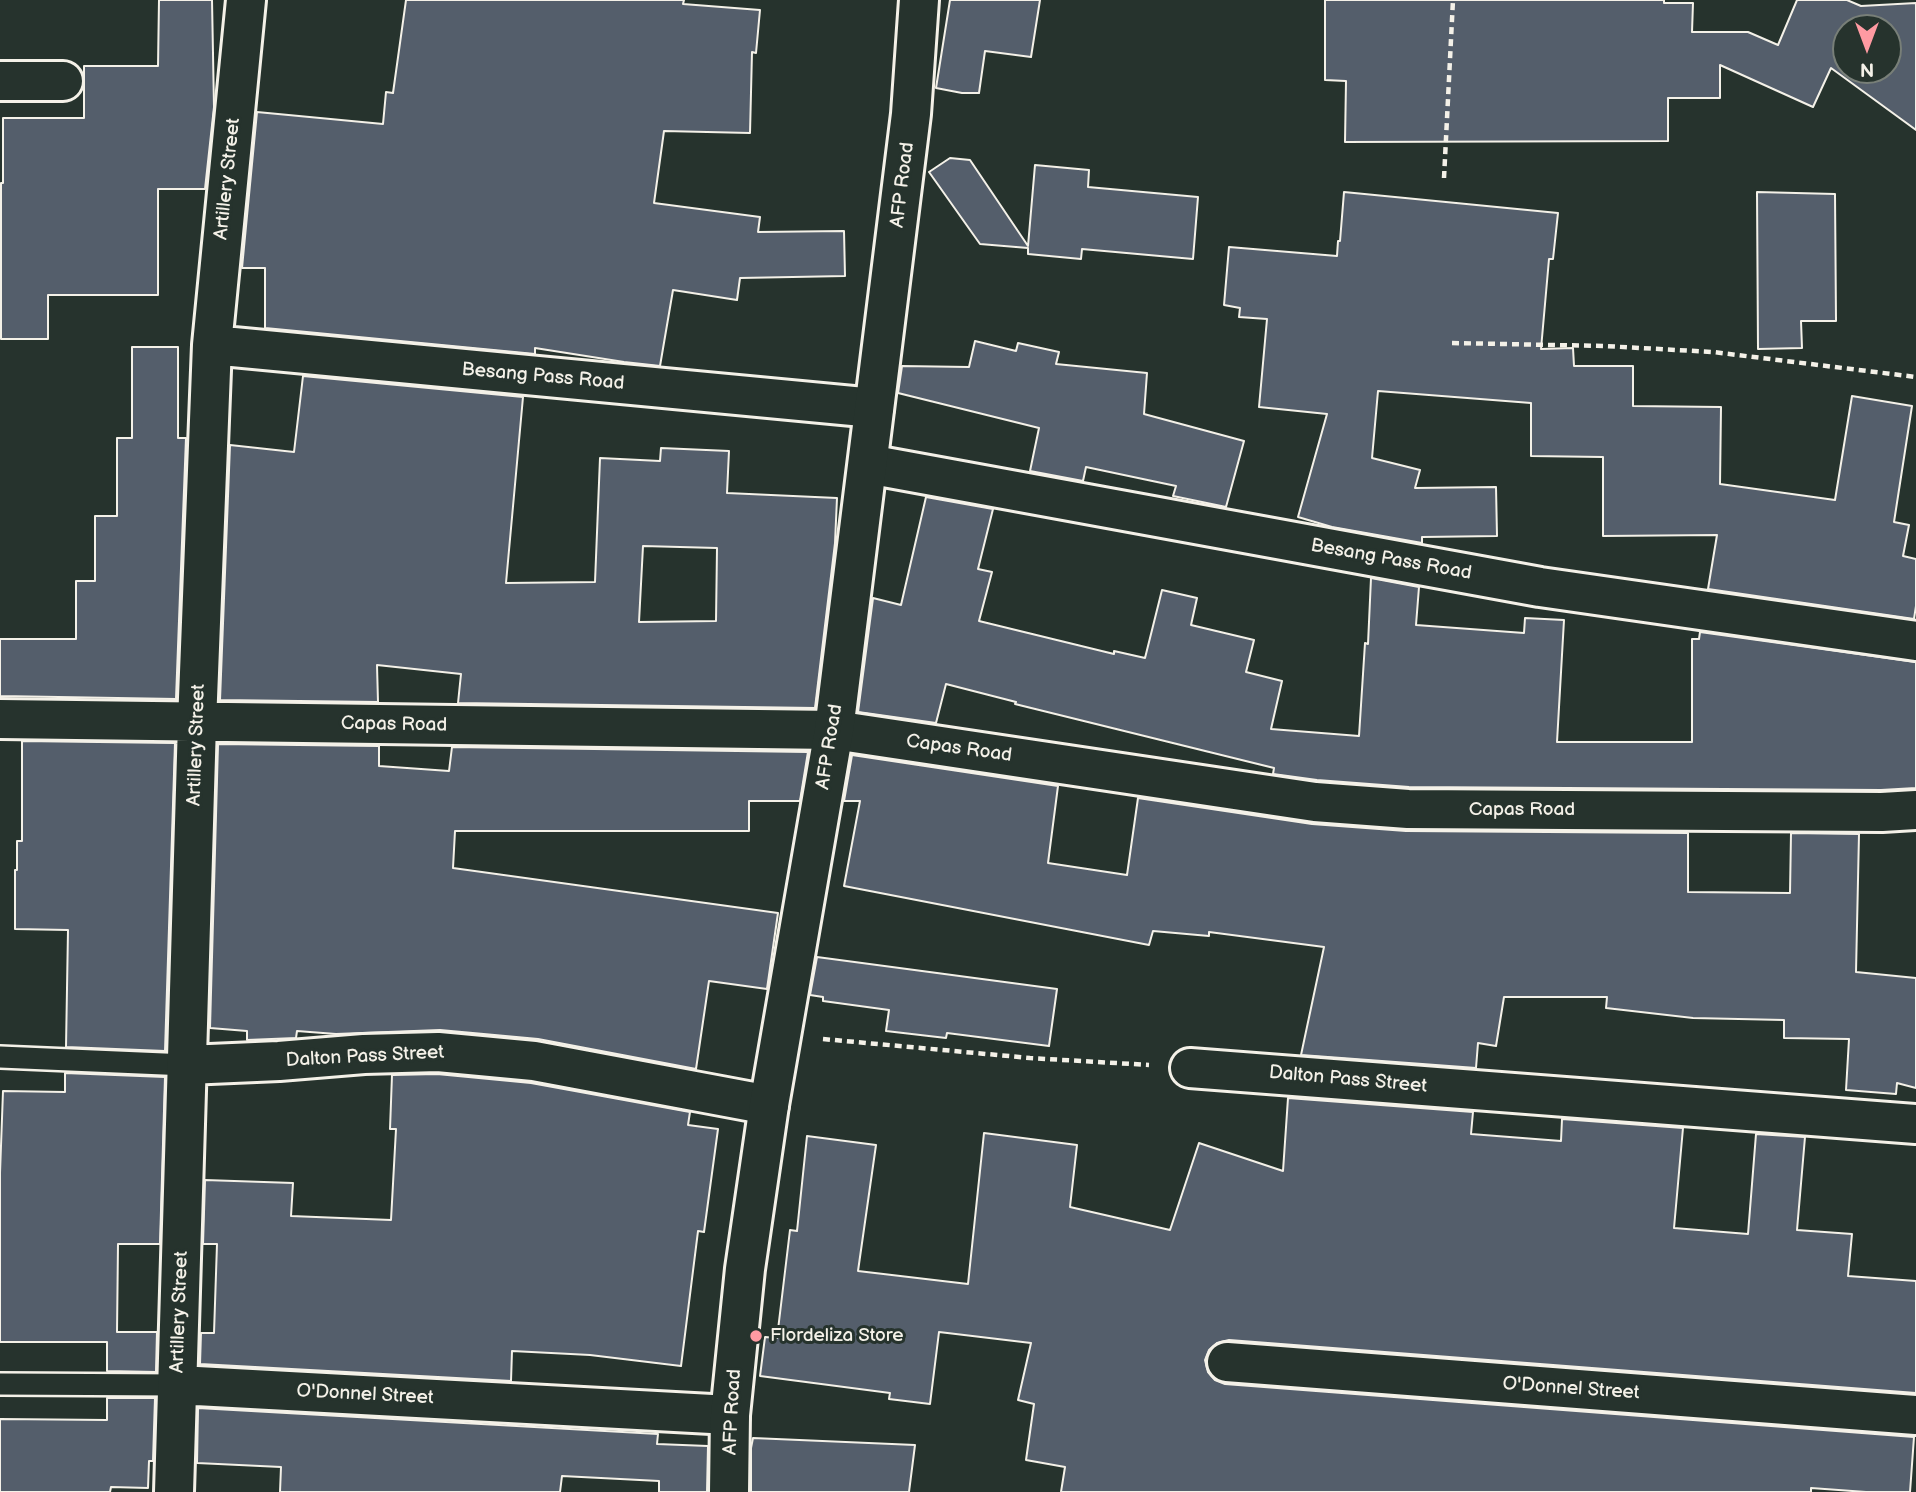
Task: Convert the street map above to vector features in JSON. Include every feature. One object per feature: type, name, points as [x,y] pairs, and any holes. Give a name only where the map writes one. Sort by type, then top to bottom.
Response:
[{"type":"street","name":"Artillery Street","points":[[174,1492],[197,723],[212,345],[246,0]]},
{"type":"street","name":"AFP Road","points":[[729,1492],[730,1415],[745,1269],[780,1036],[834,730],[911,114],[919,0]]},
{"type":"street","points":[[0,81],[63,81]]},
{"type":"street","name":"Besang Pass Road","points":[[212,345],[874,408]]},
{"type":"street","name":"Besang Pass Road","points":[[868,464],[1540,587],[1916,641]]},
{"type":"street","name":"Capas Road","points":[[0,719],[834,730],[1301,800],[1358,806],[1422,809],[1916,810]]},
{"type":"street","name":"Dalton Pass Street","points":[[187,1065],[438,1052],[534,1061],[769,1105]]},
{"type":"street","name":"Dalton Pass Street","points":[[1190,1068],[1916,1124]]},
{"type":"street","name":"O'Donnel Street","points":[[1227,1362],[1916,1415]]},
{"type":"street","name":"O'Donnel Street","points":[[178,1385],[730,1415]]},
{"type":"lane","name":"Dalton Pass Street","points":[[0,1057],[187,1065]]},
{"type":"lane","name":"O'Donnel Street","points":[[0,1384],[178,1385]]},
{"type":"path","points":[[1444,178],[1453,0]]},
{"type":"path","points":[[1452,342],[1713,352],[1916,377]]},
{"type":"path","points":[[780,1036],[1030,1058],[1190,1068]]},
{"type":"building","points":[[159,0],[212,0],[214,107],[205,189],[158,189],[158,295],[48,295],[48,339],[1,339],[3,118],[84,118],[84,66],[158,66]]},
{"type":"building","points":[[406,0],[684,0],[683,4],[760,10],[756,53],[752,52],[750,133],[664,131],[654,203],[760,217],[758,232],[844,231],[845,276],[740,278],[737,300],[673,290],[660,366],[535,348],[535,354],[265,328],[265,268],[242,268],[257,112],[383,124],[386,92],[393,93]]},
{"type":"building","points":[[950,0],[1040,0],[1031,57],[985,51],[979,93],[936,88]]},
{"type":"building","points":[[1325,0],[1664,0],[1664,3],[1693,3],[1692,32],[1748,32],[1778,45],[1797,0],[1847,0],[1861,6],[1916,3],[1916,130],[1853,84],[1902,84],[1902,14],[1832,14],[1832,69],[1813,107],[1720,65],[1720,98],[1668,98],[1668,141],[1345,142],[1346,81],[1325,80]]},
{"type":"building","points":[[950,158],[970,160],[1028,246],[1035,165],[1089,170],[1088,187],[1198,197],[1193,259],[1082,249],[1081,259],[1028,254],[1028,248],[980,244],[929,172]]},
{"type":"building","points":[[1344,192],[1558,213],[1553,259],[1549,259],[1541,349],[1573,348],[1574,366],[1633,366],[1633,406],[1721,407],[1720,484],[1835,500],[1852,396],[1912,406],[1894,522],[1909,525],[1903,556],[1916,559],[1914,619],[1708,589],[1717,535],[1603,536],[1603,457],[1531,456],[1531,403],[1378,391],[1372,458],[1420,470],[1415,488],[1496,487],[1497,536],[1422,537],[1422,543],[1332,527],[1298,517],[1327,414],[1259,407],[1267,319],[1239,317],[1240,308],[1224,305],[1229,247],[1337,256]]},
{"type":"building","points":[[1757,192],[1835,194],[1836,321],[1801,321],[1802,348],[1758,349]]},
{"type":"building","points":[[975,341],[1016,351],[1018,343],[1059,352],[1056,364],[1147,373],[1144,414],[1244,441],[1226,507],[1173,496],[1176,486],[1086,467],[1083,481],[1030,471],[1039,428],[898,393],[902,366],[969,367]]},
{"type":"building","points":[[132,347],[178,347],[178,438],[186,438],[176,699],[0,696],[0,639],[76,639],[76,581],[95,581],[95,516],[117,516],[117,438],[132,438]]},
{"type":"building","points":[[303,376],[523,397],[506,583],[595,582],[600,458],[660,461],[661,448],[729,451],[727,493],[837,498],[835,543],[815,708],[458,703],[461,674],[377,665],[378,702],[220,700],[230,445],[294,452]],"holes":[[[643,546],[717,548],[716,621],[639,622]]]},
{"type":"building","points":[[926,497],[993,509],[978,569],[992,572],[979,621],[1114,654],[1114,651],[1145,658],[1162,590],[1197,598],[1191,625],[1254,640],[1246,672],[1282,681],[1271,729],[1359,736],[1371,578],[1419,587],[1416,625],[1524,633],[1525,618],[1564,620],[1557,742],[1692,742],[1692,639],[1699,639],[1700,632],[1916,662],[1916,788],[1409,787],[1273,774],[1274,768],[1015,704],[1016,702],[946,684],[936,723],[858,712],[873,598],[901,605]]},
{"type":"building","points":[[22,741],[175,743],[165,1051],[66,1047],[68,930],[15,929],[17,841],[22,841]]},
{"type":"building","points":[[218,744],[379,746],[379,766],[449,771],[452,747],[808,752],[800,801],[749,801],[749,831],[455,831],[453,868],[778,913],[767,989],[709,981],[696,1069],[538,1039],[440,1030],[336,1034],[297,1031],[296,1038],[247,1040],[247,1031],[210,1028]]},
{"type":"building","points":[[852,755],[1058,786],[1048,863],[1127,875],[1138,798],[1312,824],[1406,831],[1688,833],[1688,892],[1790,893],[1791,833],[1859,834],[1856,972],[1916,978],[1916,1088],[1897,1083],[1896,1094],[1846,1090],[1849,1039],[1784,1038],[1784,1020],[1693,1018],[1606,1008],[1607,997],[1504,997],[1496,1046],[1478,1043],[1476,1068],[1301,1055],[1324,947],[1209,932],[1209,936],[1153,931],[1149,945],[844,886],[860,801],[844,801]]},
{"type":"building","points":[[817,957],[1057,989],[1049,1046],[947,1033],[946,1038],[886,1031],[889,1010],[823,1001],[823,997],[810,995]]},
{"type":"building","points":[[65,1073],[165,1077],[160,1244],[118,1244],[117,1332],[157,1332],[156,1372],[107,1371],[107,1342],[0,1342],[3,1091],[65,1092]]},
{"type":"building","points":[[437,1074],[531,1083],[690,1112],[688,1125],[718,1129],[704,1232],[698,1231],[681,1366],[590,1355],[512,1351],[511,1381],[200,1364],[201,1333],[214,1333],[217,1244],[203,1244],[205,1180],[293,1183],[291,1216],[391,1220],[396,1129],[390,1129],[392,1075]]},
{"type":"building","points":[[1288,1098],[1473,1112],[1471,1134],[1561,1141],[1562,1119],[1683,1128],[1674,1228],[1748,1234],[1756,1134],[1805,1137],[1797,1230],[1852,1234],[1848,1276],[1916,1281],[1916,1393],[1229,1340],[1217,1343],[1209,1350],[1205,1360],[1208,1372],[1215,1380],[1225,1384],[1914,1437],[1910,1492],[1811,1488],[1811,1492],[1061,1492],[1065,1467],[1026,1460],[1034,1404],[1018,1400],[1031,1343],[939,1332],[930,1404],[889,1399],[890,1393],[760,1376],[765,1337],[777,1338],[790,1230],[797,1231],[807,1136],[876,1145],[858,1271],[968,1284],[984,1133],[1077,1145],[1070,1207],[1170,1230],[1199,1143],[1283,1171]]},
{"type":"building","points":[[107,1398],[155,1398],[153,1461],[149,1461],[148,1488],[111,1487],[110,1492],[0,1492],[0,1419],[107,1420]]},
{"type":"building","points":[[198,1408],[658,1434],[657,1444],[708,1446],[707,1492],[659,1492],[659,1481],[562,1476],[560,1492],[280,1492],[281,1467],[197,1463]]},
{"type":"building","points":[[753,1438],[915,1445],[909,1492],[751,1492]]},
{"type":"place","name":"Flordeliza Store","points":[[756,1336]]}]
